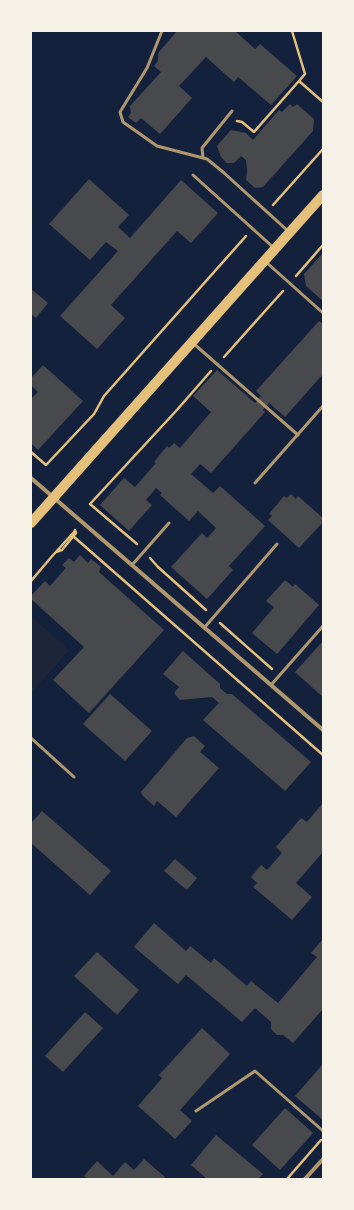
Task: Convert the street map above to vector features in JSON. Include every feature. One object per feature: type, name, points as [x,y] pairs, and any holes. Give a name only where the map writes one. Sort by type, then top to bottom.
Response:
[{"type":"main road","points":[[31,523],[323,195]]},
{"type":"street","points":[[31,478],[323,730]]},
{"type":"street","points":[[305,1179],[323,1159]]},
{"type":"lane","points":[[162,31],[148,68],[120,112],[123,122],[157,146],[203,158],[222,172],[290,233]]},
{"type":"lane","points":[[203,158],[202,148],[232,111]]},
{"type":"lane","points":[[193,175],[275,249]]},
{"type":"lane","points":[[264,261],[323,313]]},
{"type":"lane","points":[[192,342],[298,435]]},
{"type":"lane","points":[[254,483],[323,406]]},
{"type":"lane","points":[[132,565],[169,523]]},
{"type":"lane","points":[[204,628],[277,544]]},
{"type":"lane","points":[[271,685],[323,626]]},
{"type":"lane","points":[[31,738],[74,777]]},
{"type":"lane","points":[[196,1111],[255,1071],[323,1131]]},
{"type":"path","points":[[235,120],[242,122],[254,132],[305,74],[292,31]]},
{"type":"path","points":[[299,81],[323,102]]},
{"type":"path","points":[[267,212],[323,149]]},
{"type":"path","points":[[31,452],[46,465],[94,414],[104,396],[253,228]]},
{"type":"path","points":[[279,676],[158,567],[144,551],[90,504],[176,411],[323,245]]},
{"type":"path","points":[[31,581],[56,552],[75,532],[62,550],[56,552]]},
{"type":"path","points":[[73,536],[323,755]]},
{"type":"path","points":[[287,1179],[323,1138]]},
{"type":"shaded area","points":[[31,616],[69,650],[31,693]]},
{"type":"building","points":[[177,31],[235,31],[255,49],[260,44],[297,76],[271,105],[238,77],[234,82],[206,57],[179,86],[192,98],[160,134],[141,118],[136,123],[128,117],[131,113],[130,106],[161,72],[154,66],[158,61],[158,53]]},
{"type":"building","points":[[290,104],[293,107],[297,104],[314,119],[313,131],[263,187],[255,188],[246,180],[246,160],[241,156],[234,163],[227,163],[221,157],[217,146],[231,130],[246,133],[253,140],[279,110],[282,112]]},
{"type":"building","points":[[89,179],[129,215],[118,227],[130,238],[181,180],[218,213],[191,243],[177,231],[111,305],[125,318],[97,349],[60,316],[118,251],[106,242],[90,260],[49,224]]},
{"type":"building","points":[[323,253],[323,301],[306,286],[304,274]]},
{"type":"building","points":[[31,289],[48,303],[36,318],[31,314]]},
{"type":"building","points":[[319,321],[323,324],[323,374],[285,417],[269,403],[263,410],[265,412],[211,473],[200,464],[191,474],[213,493],[220,486],[265,526],[229,566],[233,570],[207,599],[171,567],[202,533],[207,538],[216,528],[198,511],[189,521],[160,495],[162,493],[156,488],[146,500],[152,505],[129,531],[100,505],[124,478],[135,487],[156,463],[154,462],[167,446],[169,448],[174,443],[180,448],[211,412],[193,396],[217,370],[255,403],[261,396],[256,391]]},
{"type":"building","points":[[43,365],[83,401],[38,450],[31,443],[31,399],[38,392],[31,385],[31,378]]},
{"type":"building","points":[[291,494],[296,499],[298,496],[323,518],[321,521],[323,522],[299,548],[268,520],[272,516],[269,514],[284,496],[287,498]]},
{"type":"building","points":[[80,555],[88,563],[91,559],[101,567],[99,572],[164,630],[89,713],[53,680],[84,647],[31,599],[31,596],[45,581],[50,586],[66,568],[62,565],[69,558],[74,562]]},
{"type":"building","points":[[285,580],[293,587],[295,584],[319,605],[277,654],[252,633],[274,607],[266,601]]},
{"type":"building","points":[[323,641],[323,697],[295,672]]},
{"type":"building","points":[[183,651],[220,684],[220,688],[227,694],[232,694],[311,762],[285,791],[203,720],[219,703],[212,697],[180,700],[174,693],[179,687],[163,674]]},
{"type":"building","points":[[110,694],[152,731],[125,761],[83,724]]},
{"type":"building","points":[[194,736],[205,746],[200,752],[219,768],[176,817],[157,801],[154,806],[142,795],[141,792],[187,738]]},
{"type":"building","points":[[323,803],[323,852],[296,883],[312,897],[292,920],[253,887],[257,883],[251,877],[261,865],[267,870],[282,853],[276,847],[301,818],[307,822]]},
{"type":"building","points":[[42,811],[111,871],[90,895],[31,843],[31,823]]},
{"type":"building","points":[[175,859],[197,878],[187,890],[164,871]]},
{"type":"building","points":[[154,923],[186,951],[190,946],[211,963],[214,958],[247,986],[251,981],[278,1003],[317,957],[311,953],[323,939],[323,1009],[293,1043],[283,1035],[277,1035],[271,1029],[271,1022],[255,1008],[242,1022],[186,975],[178,984],[134,947]]},
{"type":"building","points":[[97,952],[139,990],[117,1015],[74,976]]},
{"type":"building","points":[[85,1012],[103,1028],[63,1072],[45,1056]]},
{"type":"building","points":[[202,1028],[230,1054],[180,1110],[192,1121],[175,1139],[138,1106],[162,1078],[159,1075]]},
{"type":"building","points":[[323,1064],[323,1120],[295,1096]]},
{"type":"building","points":[[285,1108],[313,1133],[280,1170],[252,1145]]},
{"type":"building","points":[[216,1135],[263,1174],[258,1179],[207,1179],[191,1165]]},
{"type":"building","points":[[144,1159],[165,1177],[163,1179],[88,1179],[84,1176],[97,1161],[113,1176],[125,1162],[134,1170]]}]
